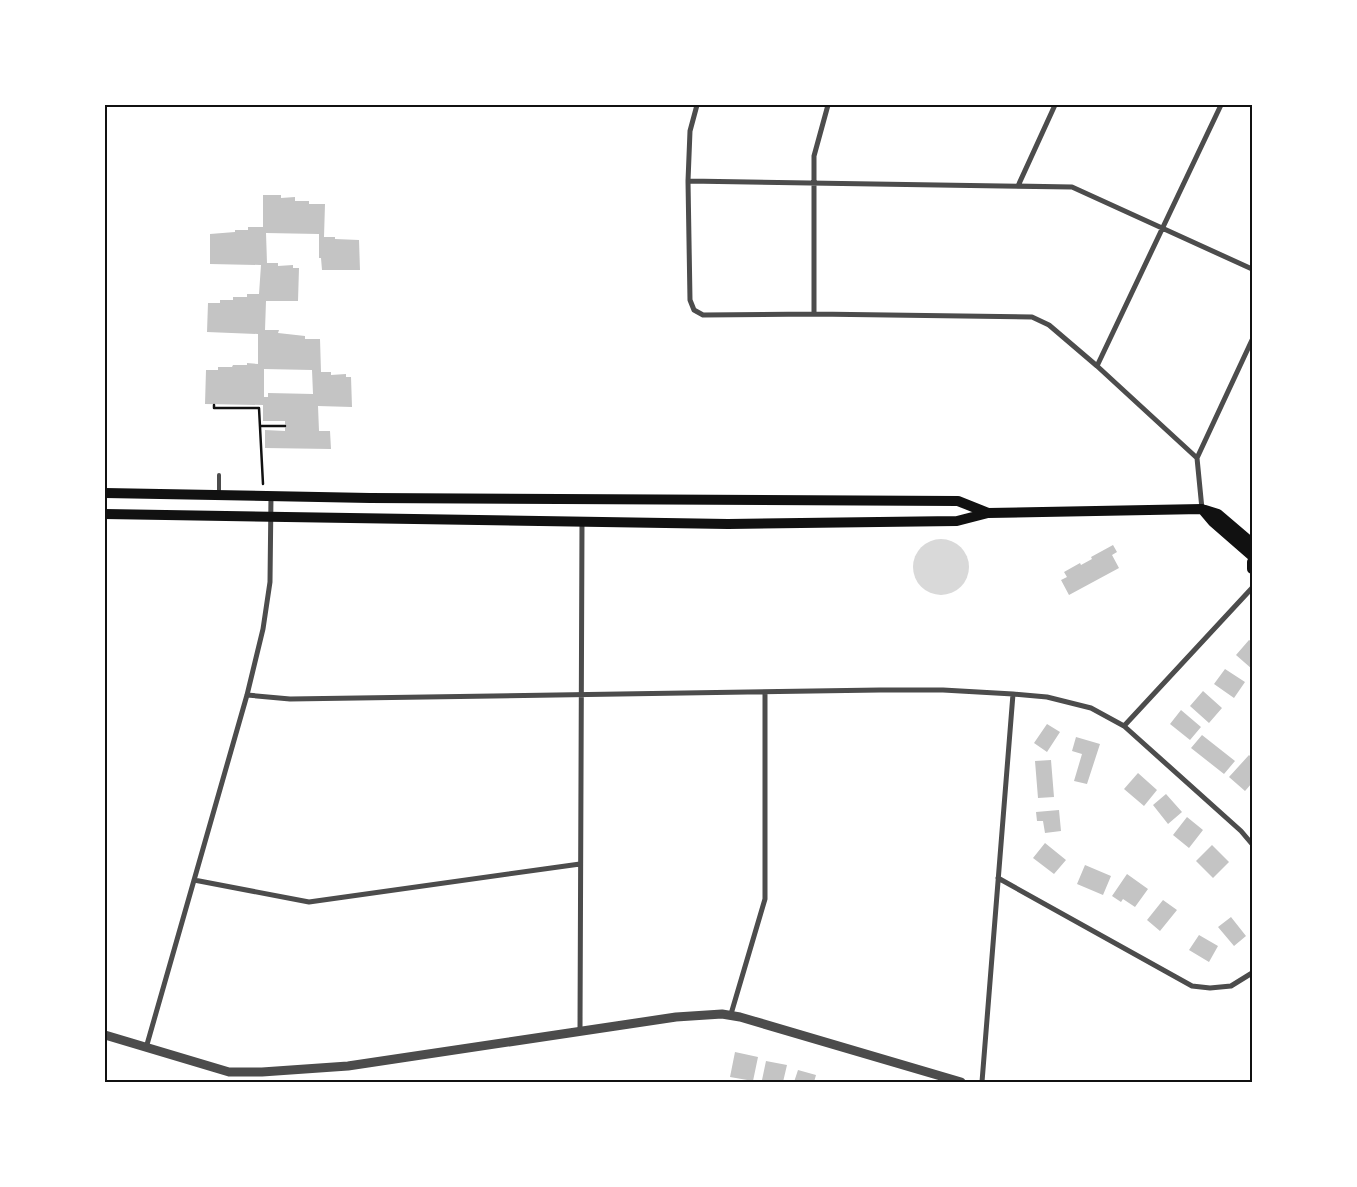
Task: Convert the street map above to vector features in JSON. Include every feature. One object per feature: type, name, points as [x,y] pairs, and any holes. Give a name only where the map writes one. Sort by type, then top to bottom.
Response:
[{"type":"main road","points":[[105,492],[370,498],[958,501],[988,513]]},
{"type":"main road","points":[[1202,509],[1213,522],[1252,556]]},
{"type":"main road","points":[[105,514],[738,524],[957,521],[988,513],[1202,509],[1218,514],[1252,543]]},
{"type":"main road","points":[[1252,562],[1252,569]]},
{"type":"street","points":[[697,105],[690,130],[688,181],[690,300],[694,310],[703,315],[814,314],[1032,317],[1049,325],[1097,366],[1197,458]]},
{"type":"street","points":[[814,314],[814,156],[828,105]]},
{"type":"street","points":[[1018,186],[1055,105]]},
{"type":"street","points":[[1097,366],[1221,105]]},
{"type":"street","points":[[688,181],[1072,187],[1252,269]]},
{"type":"street","points":[[1202,509],[1197,458],[1252,340]]},
{"type":"street","points":[[146,1048],[247,695],[263,629],[268,594],[271,496]]},
{"type":"street","points":[[580,1031],[582,522]]},
{"type":"street","points":[[1124,726],[1252,588]]},
{"type":"street","points":[[247,695],[290,699],[925,690],[1047,697],[1091,708],[1124,726],[1241,831],[1252,844]]},
{"type":"street","points":[[731,1014],[764,900],[765,693]]},
{"type":"street","points":[[982,1082],[1013,694]]},
{"type":"street","points":[[194,880],[309,902],[580,864]]},
{"type":"street","points":[[998,878],[1192,986],[1210,988],[1231,986],[1252,973]]},
{"type":"street","points":[[105,1035],[229,1072],[262,1072],[348,1066],[682,1016],[731,1014],[961,1082]]},
{"type":"lane","points":[[219,475],[220,494]]},
{"type":"path","points":[[214,404],[214,408],[259,408],[263,484]]},
{"type":"path","points":[[260,426],[285,426]]},
{"type":"shaded area","points":[[941,539],[956,544],[964,552],[969,567],[964,582],[956,590],[941,595],[926,590],[918,582],[913,567],[918,552],[926,544]]},
{"type":"building","points":[[263,195],[281,195],[281,198],[295,197],[295,201],[309,201],[309,204],[325,204],[324,237],[359,240],[360,270],[322,270],[321,258],[319,258],[319,234],[266,233],[267,263],[278,263],[278,266],[293,265],[293,268],[299,268],[298,301],[266,301],[265,330],[279,330],[278,333],[305,336],[305,339],[320,339],[321,372],[331,372],[331,375],[346,374],[346,377],[351,377],[352,407],[318,406],[319,431],[330,431],[331,449],[265,448],[265,430],[285,431],[285,421],[263,421],[263,405],[205,404],[206,370],[218,370],[218,367],[247,365],[247,363],[258,364],[258,334],[207,332],[208,303],[220,303],[220,300],[233,300],[233,297],[247,297],[247,294],[259,294],[261,265],[210,264],[210,234],[248,230],[248,227],[263,227]],"holes":[[[264,369],[312,370],[313,394],[268,393],[268,397],[264,397]]]},
{"type":"building","points":[[1113,545],[1117,552],[1112,555],[1119,568],[1069,595],[1061,580],[1067,577],[1064,572],[1092,559],[1091,557]]},
{"type":"building","points":[[1249,640],[1252,642],[1252,669],[1236,655]]},
{"type":"building","points":[[1225,669],[1245,682],[1234,698],[1214,684]]},
{"type":"building","points":[[1203,691],[1222,708],[1209,723],[1190,706]]},
{"type":"building","points":[[1181,710],[1201,727],[1190,740],[1170,724]]},
{"type":"building","points":[[1047,724],[1060,732],[1047,752],[1034,743]]},
{"type":"building","points":[[1202,735],[1235,761],[1224,774],[1191,748]]},
{"type":"building","points":[[1076,737],[1100,744],[1087,784],[1074,781],[1082,754],[1072,751]]},
{"type":"building","points":[[1249,755],[1252,758],[1252,783],[1245,791],[1229,777]]},
{"type":"building","points":[[1051,760],[1054,797],[1038,798],[1035,761]]},
{"type":"building","points":[[1138,773],[1157,790],[1144,806],[1124,789]]},
{"type":"building","points":[[1166,794],[1182,812],[1168,824],[1153,805]]},
{"type":"building","points":[[1059,810],[1061,831],[1045,833],[1043,821],[1037,821],[1036,812]]},
{"type":"building","points":[[1187,817],[1203,830],[1189,848],[1173,835]]},
{"type":"building","points":[[1045,843],[1066,860],[1054,874],[1033,858]]},
{"type":"building","points":[[1212,845],[1229,862],[1213,878],[1196,861]]},
{"type":"building","points":[[1085,865],[1111,876],[1103,895],[1077,884]]},
{"type":"building","points":[[1127,874],[1148,889],[1135,907],[1123,899],[1121,902],[1112,896]]},
{"type":"building","points":[[1163,900],[1177,910],[1160,931],[1147,920]]},
{"type":"building","points":[[1231,917],[1246,936],[1234,946],[1218,927]]},
{"type":"building","points":[[1199,935],[1218,946],[1209,962],[1189,950]]},
{"type":"building","points":[[735,1052],[758,1057],[753,1081],[730,1077]]},
{"type":"building","points":[[766,1061],[787,1065],[783,1082],[762,1080]]},
{"type":"building","points":[[798,1070],[816,1075],[814,1082],[794,1082]]}]
